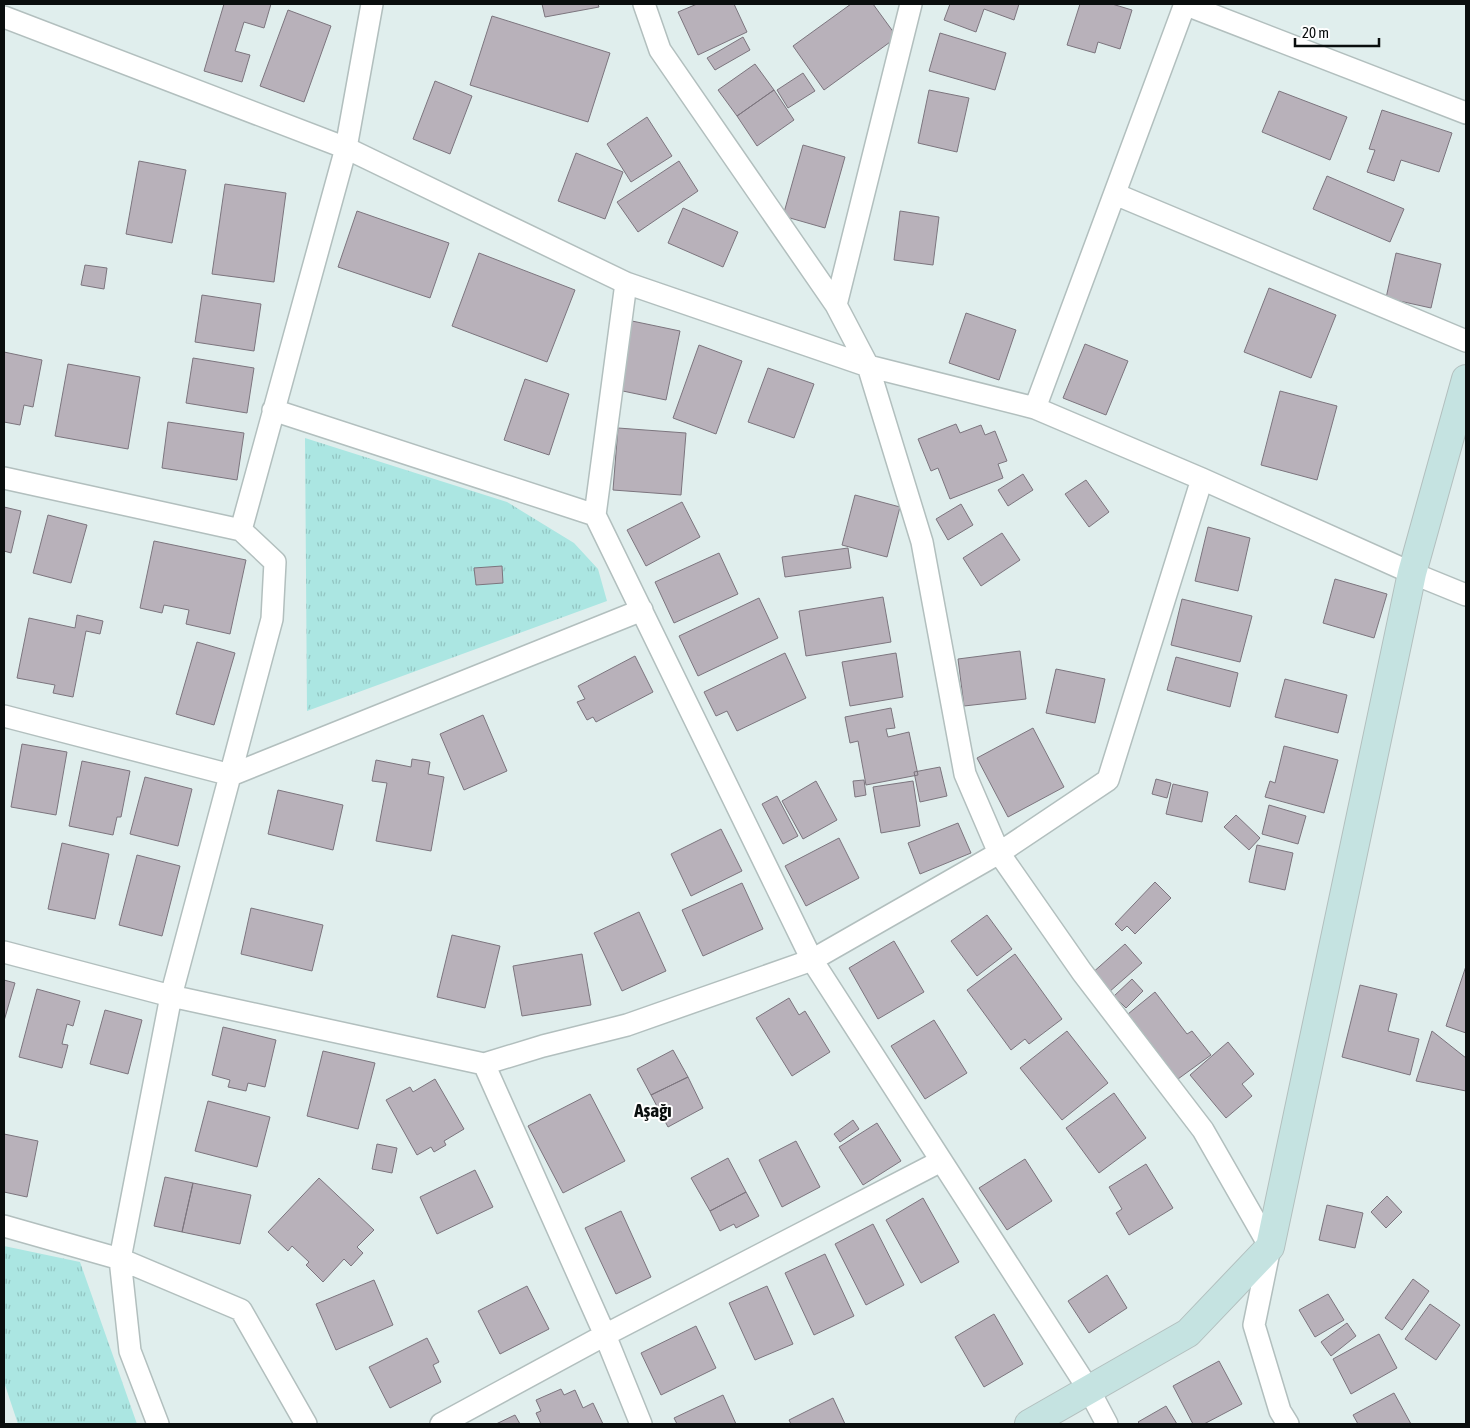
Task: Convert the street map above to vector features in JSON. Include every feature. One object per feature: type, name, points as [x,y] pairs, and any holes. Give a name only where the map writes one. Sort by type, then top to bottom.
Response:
[{"type":"street","points":[[242,530],[273,410],[346,148],[372,4]]},
{"type":"street","points":[[644,4],[660,50],[836,305],[868,366],[922,542],[965,774],[999,853],[1082,972],[1203,1130],[1270,1247]]},
{"type":"street","points":[[836,305],[911,4]]},
{"type":"street","points":[[1035,408],[1184,4],[1466,113]]},
{"type":"street","points":[[4,17],[346,148],[626,283],[868,366],[1035,408],[1466,595]]},
{"type":"street","points":[[1115,194],[1466,341]]},
{"type":"street","points":[[626,283],[595,515],[812,960],[1089,1390],[1107,1424]]},
{"type":"street","points":[[1288,1424],[1280,1410],[1254,1325],[1412,573],[1466,379]]},
{"type":"street","points":[[273,410],[595,515]]},
{"type":"street","points":[[4,478],[242,530],[275,562],[272,619],[172,996],[120,1259],[130,1351],[158,1424]]},
{"type":"street","points":[[4,952],[172,996],[484,1064],[543,1046],[627,1026],[812,960],[999,853],[1108,780],[1202,479]]},
{"type":"street","points":[[4,716],[231,775],[642,610]]},
{"type":"street","points":[[484,1064],[604,1335],[640,1424]]},
{"type":"street","points":[[441,1424],[604,1335],[941,1161]]},
{"type":"street","points":[[4,1226],[120,1259],[241,1310],[306,1424]]},
{"type":"street","points":[[1028,1424],[1188,1333],[1270,1247]]},
{"type":"green space","points":[[305,438],[507,502],[574,543],[598,569],[607,601],[307,711]]},
{"type":"green space","points":[[4,1246],[80,1262],[137,1424],[18,1424],[4,1382]]},
{"type":"building","points":[[224,4],[271,4],[264,28],[244,22],[235,51],[250,55],[242,82],[204,71]]},
{"type":"building","points":[[542,4],[598,4],[599,7],[545,17]]},
{"type":"building","points":[[697,4],[734,4],[747,32],[698,55],[678,12]]},
{"type":"building","points":[[851,4],[873,4],[897,37],[824,90],[793,46]]},
{"type":"building","points":[[950,4],[1019,4],[1014,20],[984,9],[976,32],[944,20]]},
{"type":"building","points":[[1080,4],[1112,4],[1132,10],[1120,49],[1098,42],[1095,53],[1067,45]]},
{"type":"building","points":[[288,10],[331,26],[304,102],[260,86]]},
{"type":"building","points":[[492,16],[610,53],[588,122],[470,85]]},
{"type":"building","points":[[940,33],[1006,53],[995,90],[929,71]]},
{"type":"building","points":[[743,37],[750,50],[715,70],[707,58]]},
{"type":"building","points":[[755,64],[774,90],[737,116],[718,90]]},
{"type":"building","points":[[803,73],[815,91],[788,108],[777,90]]},
{"type":"building","points":[[435,81],[472,96],[450,154],[413,139]]},
{"type":"building","points":[[774,90],[794,120],[757,146],[737,116]]},
{"type":"building","points":[[929,90],[969,98],[957,152],[918,143]]},
{"type":"building","points":[[1279,91],[1347,117],[1330,160],[1262,132]]},
{"type":"building","points":[[1382,110],[1452,133],[1439,172],[1401,160],[1394,181],[1367,172],[1375,150],[1369,149]]},
{"type":"building","points":[[647,117],[672,156],[631,182],[607,144]]},
{"type":"building","points":[[803,145],[845,157],[825,228],[783,216]]},
{"type":"building","points":[[576,153],[623,172],[605,219],[558,201]]},
{"type":"building","points":[[139,161],[186,170],[172,243],[126,234]]},
{"type":"building","points":[[679,161],[698,191],[638,232],[617,202]]},
{"type":"building","points":[[1327,176],[1404,209],[1390,242],[1313,209]]},
{"type":"building","points":[[225,184],[286,193],[274,282],[212,274]]},
{"type":"building","points":[[683,208],[738,232],[723,267],[668,243]]},
{"type":"building","points":[[357,211],[449,243],[430,298],[338,267]]},
{"type":"building","points":[[900,211],[939,217],[933,265],[894,260]]},
{"type":"building","points":[[479,253],[575,290],[547,362],[452,326]]},
{"type":"building","points":[[1396,253],[1441,264],[1431,308],[1386,298]]},
{"type":"building","points":[[85,265],[107,268],[104,289],[81,285]]},
{"type":"building","points":[[1269,288],[1336,315],[1311,378],[1244,352]]},
{"type":"building","points":[[202,295],[261,304],[254,351],[195,342]]},
{"type":"building","points":[[966,313],[1016,330],[999,380],[949,363]]},
{"type":"building","points":[[632,321],[680,331],[666,400],[618,390]]},
{"type":"building","points":[[1085,344],[1128,361],[1106,415],[1063,398]]},
{"type":"building","points":[[699,345],[742,361],[716,434],[673,418]]},
{"type":"building","points":[[4,352],[42,360],[33,407],[24,405],[20,425],[4,422]]},
{"type":"building","points":[[193,358],[254,368],[247,413],[186,403]]},
{"type":"building","points":[[68,364],[140,377],[128,449],[55,436]]},
{"type":"building","points":[[768,368],[814,384],[794,438],[748,422]]},
{"type":"building","points":[[525,379],[569,394],[549,455],[504,440]]},
{"type":"building","points":[[1280,391],[1337,406],[1317,480],[1261,465]]},
{"type":"building","points":[[168,422],[244,433],[237,480],[162,468]]},
{"type":"building","points":[[956,424],[960,433],[981,425],[985,435],[995,431],[1007,461],[998,464],[1003,478],[950,499],[938,468],[931,471],[918,439]]},
{"type":"building","points":[[618,428],[686,433],[681,495],[613,490]]},
{"type":"building","points":[[1023,474],[1033,490],[1008,506],[998,490]]},
{"type":"building","points":[[1086,480],[1109,512],[1089,527],[1065,494]]},
{"type":"building","points":[[855,495],[900,507],[887,557],[842,545]]},
{"type":"building","points":[[682,502],[700,537],[646,566],[627,530]]},
{"type":"building","points":[[961,504],[973,525],[948,540],[936,519]]},
{"type":"building","points":[[4,507],[21,511],[11,553],[4,551]]},
{"type":"building","points":[[48,515],[87,525],[71,583],[33,573]]},
{"type":"building","points":[[1208,527],[1250,538],[1238,591],[1195,581]]},
{"type":"building","points":[[1002,533],[1020,560],[981,586],[963,558]]},
{"type":"building","points":[[154,541],[246,560],[230,634],[186,624],[189,610],[164,605],[162,613],[140,608]]},
{"type":"building","points":[[848,548],[851,568],[785,577],[782,557]]},
{"type":"building","points":[[719,553],[738,594],[674,623],[655,582]]},
{"type":"building","points":[[502,566],[503,583],[476,585],[474,568]]},
{"type":"building","points":[[1335,579],[1387,594],[1374,638],[1323,623]]},
{"type":"building","points":[[883,597],[891,642],[806,656],[799,611]]},
{"type":"building","points":[[759,598],[778,638],[698,676],[679,636]]},
{"type":"building","points":[[1182,599],[1252,616],[1240,662],[1171,645]]},
{"type":"building","points":[[77,615],[103,621],[100,634],[86,631],[73,697],[53,693],[55,685],[17,678],[29,618],[75,628]]},
{"type":"building","points":[[197,642],[235,653],[214,725],[176,714]]},
{"type":"building","points":[[1020,651],[1026,699],[964,706],[958,659]]},
{"type":"building","points":[[785,653],[806,698],[737,731],[727,711],[716,716],[704,692]]},
{"type":"building","points":[[896,653],[903,697],[850,706],[842,662]]},
{"type":"building","points":[[635,656],[653,692],[596,722],[593,717],[587,720],[577,702],[585,699],[578,686]]},
{"type":"building","points":[[1176,657],[1238,673],[1230,707],[1167,690]]},
{"type":"building","points":[[1056,669],[1105,679],[1095,723],[1046,713]]},
{"type":"building","points":[[1285,679],[1347,695],[1338,733],[1275,717]]},
{"type":"building","points":[[891,708],[895,728],[886,729],[888,737],[909,732],[918,775],[866,785],[858,741],[850,743],[845,717]]},
{"type":"building","points":[[483,715],[507,771],[464,790],[440,734]]},
{"type":"building","points":[[1033,728],[1064,787],[1008,817],[977,758]]},
{"type":"building","points":[[22,744],[67,752],[56,815],[11,807]]},
{"type":"building","points":[[1284,746],[1338,760],[1324,813],[1265,797],[1270,781],[1275,783]]},
{"type":"building","points":[[412,759],[430,762],[428,774],[444,777],[431,851],[376,841],[387,783],[372,781],[376,760],[411,767]]},
{"type":"building","points":[[82,761],[130,771],[121,817],[117,817],[113,835],[69,826]]},
{"type":"building","points":[[940,767],[947,796],[920,802],[914,772]]},
{"type":"building","points":[[145,777],[192,789],[178,846],[130,834]]},
{"type":"building","points":[[1156,779],[1171,783],[1167,798],[1152,794]]},
{"type":"building","points":[[864,780],[866,795],[855,797],[853,781]]},
{"type":"building","points":[[816,781],[837,820],[803,839],[782,801]]},
{"type":"building","points":[[913,781],[920,826],[881,833],[873,787]]},
{"type":"building","points":[[1173,784],[1208,792],[1202,822],[1166,814]]},
{"type":"building","points":[[278,790],[343,805],[333,850],[268,834]]},
{"type":"building","points":[[777,796],[798,836],[783,844],[762,804]]},
{"type":"building","points":[[1269,805],[1306,816],[1298,844],[1262,834]]},
{"type":"building","points":[[1236,815],[1260,838],[1249,850],[1224,827]]},
{"type":"building","points":[[958,823],[971,853],[920,874],[908,843]]},
{"type":"building","points":[[721,829],[742,871],[691,896],[671,854]]},
{"type":"building","points":[[839,838],[859,878],[806,906],[785,866]]},
{"type":"building","points":[[62,843],[109,854],[95,919],[48,909]]},
{"type":"building","points":[[1257,845],[1293,853],[1285,890],[1249,882]]},
{"type":"building","points":[[137,855],[180,866],[162,936],[119,925]]},
{"type":"building","points":[[1155,882],[1171,898],[1135,934],[1127,926],[1122,931],[1115,924]]},
{"type":"building","points":[[742,883],[763,929],[703,956],[682,910]]},
{"type":"building","points":[[251,908],[323,925],[312,971],[241,954]]},
{"type":"building","points":[[639,912],[666,971],[622,991],[594,933]]},
{"type":"building","points":[[987,915],[1012,949],[977,976],[951,941]]},
{"type":"building","points":[[452,935],[500,946],[485,1008],[437,997]]},
{"type":"building","points":[[894,941],[924,992],[878,1019],[849,968]]},
{"type":"building","points":[[1125,944],[1142,963],[1108,993],[1091,974]]},
{"type":"building","points":[[582,954],[591,1005],[522,1016],[513,966]]},
{"type":"building","points":[[1015,954],[1062,1019],[1029,1044],[1025,1039],[1011,1050],[967,990]]},
{"type":"building","points":[[1466,966],[1466,1033],[1446,1026]]},
{"type":"building","points":[[1132,979],[1143,991],[1126,1008],[1114,996]]},
{"type":"building","points":[[4,980],[15,983],[4,1021]]},
{"type":"building","points":[[1360,985],[1397,994],[1388,1031],[1419,1039],[1410,1075],[1342,1057]]},
{"type":"building","points":[[37,989],[80,1001],[73,1026],[67,1024],[62,1044],[68,1045],[62,1068],[19,1057]]},
{"type":"building","points":[[1155,992],[1187,1034],[1192,1031],[1211,1055],[1178,1079],[1128,1014]]},
{"type":"building","points":[[789,998],[799,1015],[805,1011],[830,1052],[792,1076],[756,1018]]},
{"type":"building","points":[[105,1010],[142,1020],[128,1074],[90,1064]]},
{"type":"building","points":[[934,1020],[967,1073],[925,1099],[891,1046]]},
{"type":"building","points":[[223,1027],[276,1040],[265,1087],[248,1083],[246,1091],[228,1087],[230,1080],[212,1075]]},
{"type":"building","points":[[1067,1031],[1108,1083],[1062,1120],[1020,1068]]},
{"type":"building","points":[[1432,1031],[1466,1058],[1466,1091],[1416,1081]]},
{"type":"building","points":[[1228,1042],[1254,1074],[1242,1084],[1252,1096],[1226,1118],[1190,1075]]},
{"type":"building","points":[[673,1050],[688,1077],[651,1095],[637,1069]]},
{"type":"building","points":[[323,1051],[375,1063],[358,1129],[307,1116]]},
{"type":"building","points":[[688,1077],[703,1108],[668,1127],[651,1095]]},
{"type":"building","points":[[435,1079],[464,1129],[444,1141],[446,1145],[434,1152],[431,1147],[417,1155],[386,1100],[410,1087],[413,1092]]},
{"type":"building","points":[[1114,1093],[1146,1138],[1099,1173],[1066,1128]]},
{"type":"building","points":[[590,1094],[625,1161],[563,1193],[528,1126]]},
{"type":"building","points":[[208,1101],[270,1117],[257,1167],[195,1151]]},
{"type":"building","points":[[853,1120],[859,1129],[840,1142],[834,1134]]},
{"type":"building","points":[[877,1123],[901,1161],[863,1185],[839,1147]]},
{"type":"building","points":[[4,1134],[38,1141],[27,1197],[4,1192]]},
{"type":"building","points":[[796,1141],[820,1187],[782,1207],[759,1160]]},
{"type":"building","points":[[377,1144],[397,1148],[392,1173],[372,1169]]},
{"type":"building","points":[[728,1158],[746,1192],[710,1211],[691,1178]]},
{"type":"building","points":[[1025,1159],[1052,1201],[1007,1230],[979,1188]]},
{"type":"building","points":[[1146,1164],[1173,1208],[1129,1235],[1116,1213],[1122,1209],[1109,1187]]},
{"type":"building","points":[[475,1170],[493,1207],[437,1234],[420,1197]]},
{"type":"building","points":[[165,1177],[193,1183],[182,1232],[154,1226]]},
{"type":"building","points":[[319,1178],[374,1230],[357,1247],[363,1253],[351,1266],[344,1259],[323,1282],[306,1265],[309,1262],[292,1246],[288,1251],[268,1232]]},
{"type":"building","points":[[193,1183],[251,1195],[240,1244],[182,1232]]},
{"type":"building","points":[[746,1192],[759,1216],[736,1228],[734,1224],[720,1231],[710,1211]]},
{"type":"building","points":[[1387,1196],[1402,1212],[1386,1228],[1371,1212]]},
{"type":"building","points":[[923,1198],[959,1262],[921,1283],[886,1220]]},
{"type":"building","points":[[1327,1205],[1363,1213],[1355,1248],[1319,1240]]},
{"type":"building","points":[[621,1211],[651,1277],[616,1294],[585,1228]]},
{"type":"building","points":[[873,1224],[904,1285],[866,1305],[835,1244]]},
{"type":"building","points":[[825,1254],[854,1316],[814,1335],[785,1273]]},
{"type":"building","points":[[1107,1275],[1127,1308],[1089,1333],[1068,1301]]},
{"type":"building","points":[[1413,1279],[1429,1291],[1402,1330],[1385,1318]]},
{"type":"building","points":[[374,1280],[393,1325],[336,1350],[316,1304]]},
{"type":"building","points":[[527,1286],[549,1329],[500,1354],[478,1311]]},
{"type":"building","points":[[767,1286],[793,1344],[755,1360],[729,1303]]},
{"type":"building","points":[[1328,1294],[1344,1320],[1315,1337],[1299,1310]]},
{"type":"building","points":[[1430,1304],[1460,1325],[1436,1360],[1405,1339]]},
{"type":"building","points":[[994,1314],[1023,1364],[984,1387],[955,1337]]},
{"type":"building","points":[[1347,1323],[1356,1336],[1331,1356],[1321,1342]]},
{"type":"building","points":[[696,1326],[716,1368],[661,1395],[641,1353]]},
{"type":"building","points":[[1379,1334],[1397,1368],[1351,1394],[1333,1359]]},
{"type":"building","points":[[427,1338],[439,1362],[433,1365],[441,1382],[390,1408],[369,1367]]},
{"type":"building","points":[[1219,1361],[1242,1404],[1204,1424],[1193,1424],[1173,1386]]},
{"type":"building","points":[[561,1389],[564,1395],[575,1390],[583,1408],[593,1403],[603,1424],[541,1424],[536,1413],[541,1411],[536,1400]]},
{"type":"building","points":[[1394,1393],[1411,1424],[1358,1424],[1353,1415]]},
{"type":"building","points":[[723,1395],[736,1424],[677,1424],[674,1418]]},
{"type":"building","points":[[833,1398],[845,1424],[791,1424],[789,1420]]},
{"type":"building","points":[[1166,1406],[1177,1424],[1140,1424],[1138,1422]]},
{"type":"building","points":[[515,1415],[520,1424],[496,1424]]},
{"type":"district","name":"Aşağı","points":[[653,1110]]}]
